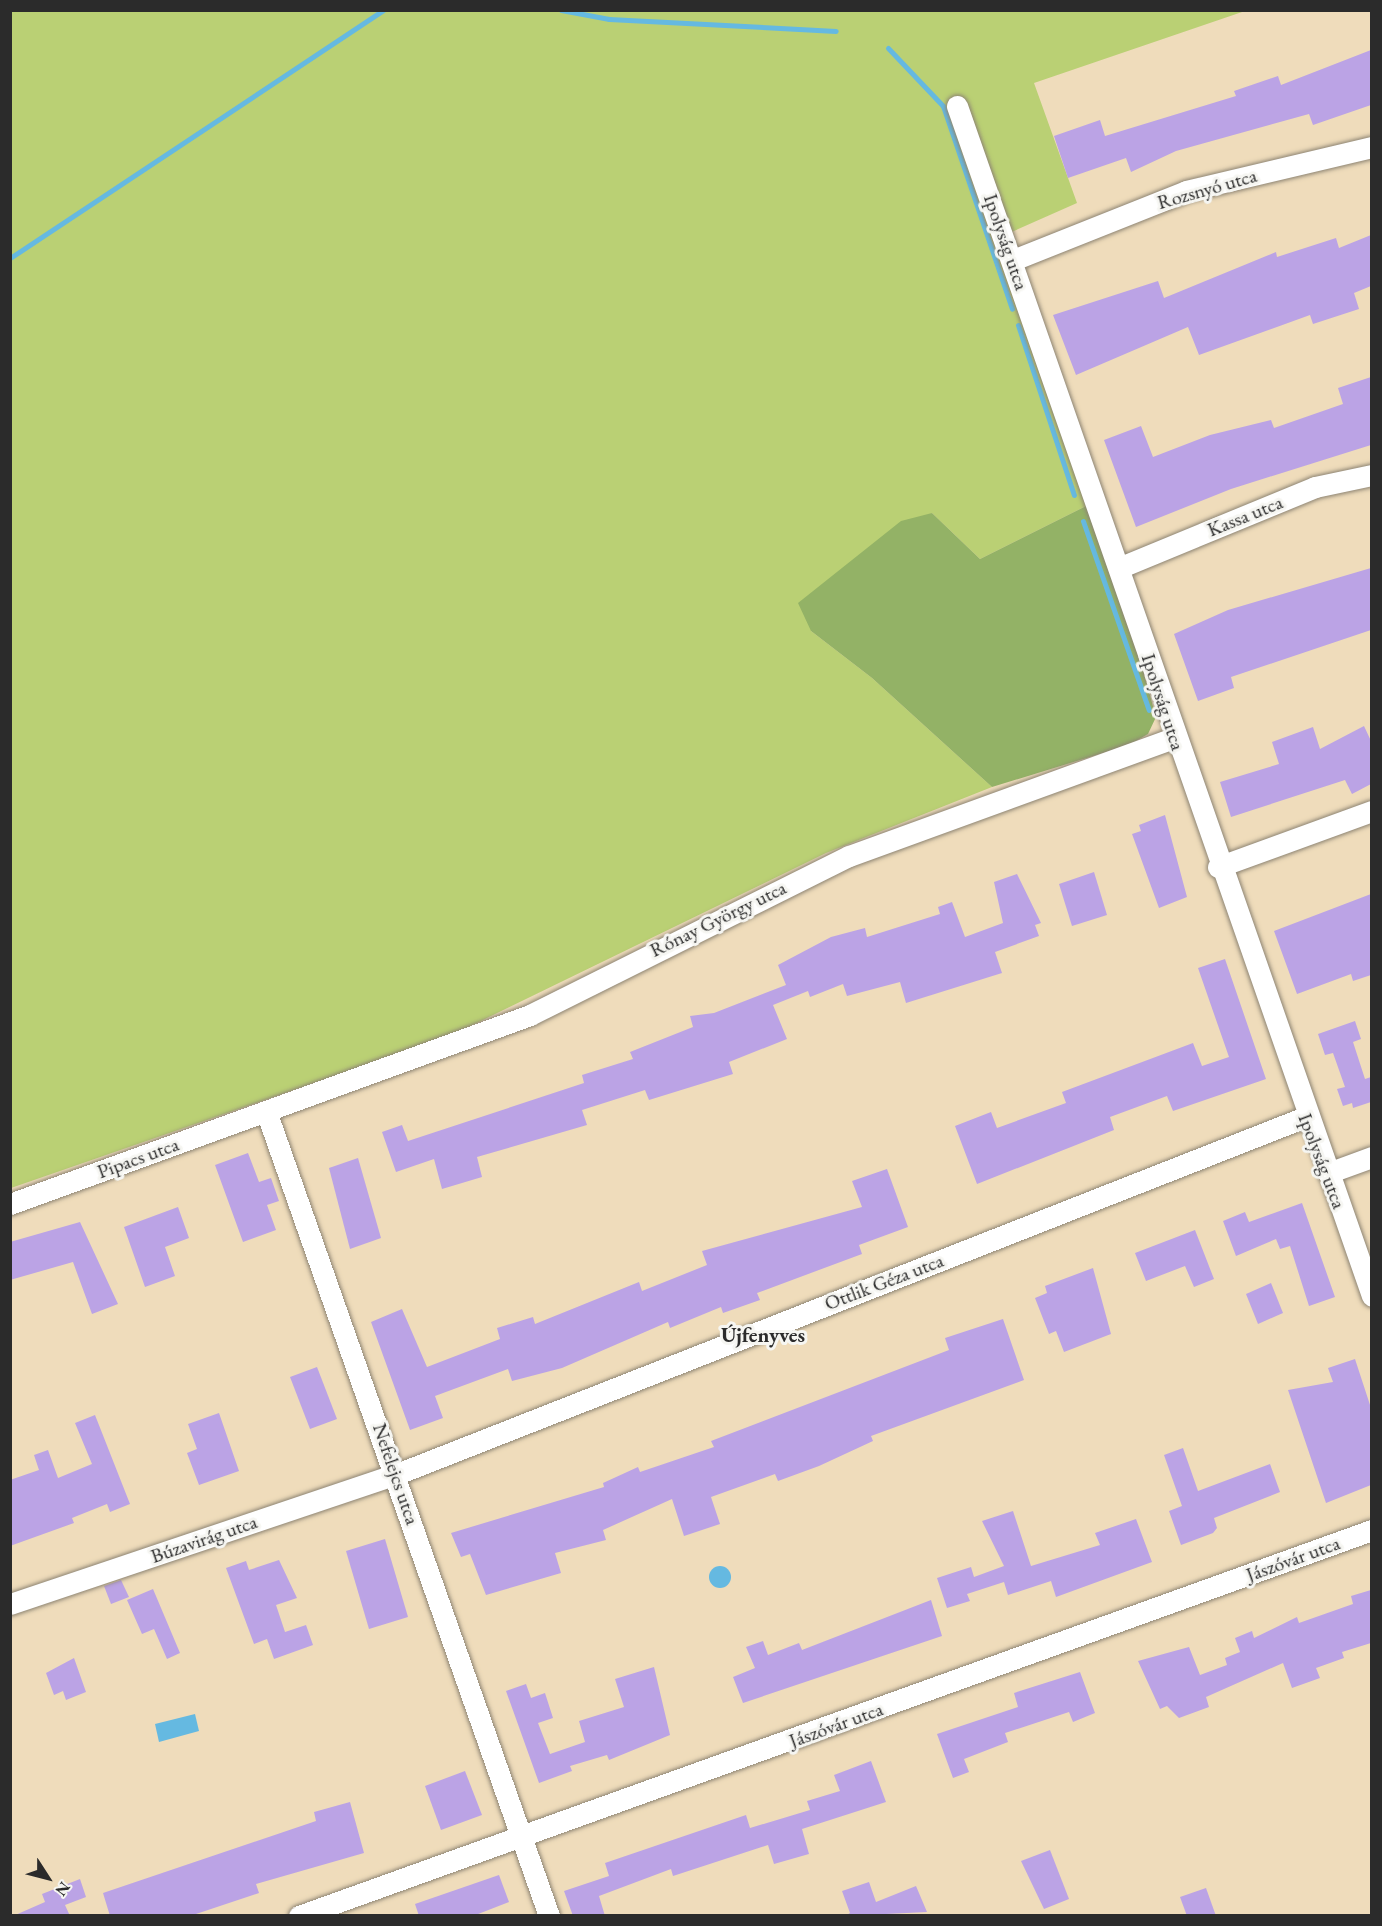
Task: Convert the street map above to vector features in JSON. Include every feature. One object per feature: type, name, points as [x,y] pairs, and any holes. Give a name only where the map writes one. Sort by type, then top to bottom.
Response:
[{"type":"street","name":"Ipolyság utca","points":[[957,106],[1121,567],[1174,738],[1218,867],[1305,1117],[1328,1173],[1371,1296]]},
{"type":"street","name":"Rozsnyó utca","points":[[1013,260],[1186,191],[1371,147]]},
{"type":"street","name":"Kassa utca","points":[[1121,567],[1315,487],[1371,475]]},
{"type":"street","name":"Rónay György utca","points":[[267,1111],[530,1015],[849,856],[1174,738]]},
{"type":"street","points":[[1218,867],[1371,811]]},
{"type":"street","name":"Pipacs utca","points":[[10,1204],[267,1111]]},
{"type":"street","name":"Nefelejcs utca","points":[[267,1111],[397,1474],[549,1916]]},
{"type":"street","name":"Ottlik Géza utca","points":[[397,1474],[1305,1117]]},
{"type":"street","points":[[1328,1173],[1371,1157]]},
{"type":"street","name":"Búzavirág utca","points":[[10,1604],[397,1474]]},
{"type":"street","name":"Jászóvár utca","points":[[299,1916],[522,1839],[1371,1530]]},
{"type":"green space","points":[[10,11],[1245,11],[1034,83],[1077,203],[996,239],[1096,501],[980,559],[932,513],[811,631],[872,678],[992,787],[826,853],[452,1035],[11,1188]]},
{"type":"green space","points":[[1096,501],[1156,717],[1148,734],[1129,745],[992,787],[872,678],[811,631],[798,603],[901,521],[932,513],[980,559]]},
{"type":"water","points":[[720,1566],[728,1569],[731,1577],[728,1585],[720,1588],[712,1585],[709,1577],[712,1569]]},
{"type":"water","points":[[195,1714],[199,1731],[159,1742],[155,1724]]},
{"type":"building","points":[[1371,50],[1371,105],[1313,125],[1309,114],[1176,151],[1131,172],[1126,158],[1068,178],[1054,136],[1100,120],[1105,136],[1236,96],[1234,91],[1278,76],[1281,85]]},
{"type":"building","points":[[1371,235],[1371,286],[1354,293],[1359,309],[1313,324],[1310,315],[1199,355],[1188,327],[1076,375],[1053,315],[1158,281],[1164,298],[1276,252],[1277,257],[1336,238],[1339,248]]},
{"type":"building","points":[[1371,377],[1371,445],[1231,489],[1136,527],[1104,440],[1141,426],[1153,457],[1210,435],[1271,420],[1274,428],[1343,404],[1338,388]]},
{"type":"building","points":[[1371,568],[1371,630],[1231,677],[1234,688],[1198,701],[1174,634],[1228,610]]},
{"type":"building","points":[[1364,726],[1371,741],[1371,784],[1352,794],[1345,780],[1231,817],[1220,782],[1279,764],[1272,742],[1313,727],[1320,749]]},
{"type":"building","points":[[1165,815],[1187,897],[1159,908],[1132,834],[1141,831],[1139,825]]},
{"type":"building","points":[[1094,872],[1107,915],[1072,926],[1059,884]]},
{"type":"building","points":[[1017,874],[1041,923],[1035,925],[1039,936],[995,952],[1002,973],[906,1003],[900,982],[847,996],[843,984],[810,997],[808,991],[773,1005],[787,1039],[729,1062],[733,1074],[649,1100],[645,1090],[582,1110],[587,1125],[477,1157],[482,1177],[442,1189],[434,1159],[396,1172],[382,1132],[402,1125],[408,1141],[584,1083],[582,1075],[633,1059],[630,1052],[693,1027],[690,1016],[714,1013],[786,985],[778,965],[831,937],[865,928],[867,937],[940,914],[938,907],[952,902],[965,937],[1003,923],[994,882]]},
{"type":"building","points":[[1371,894],[1371,975],[1353,981],[1351,974],[1297,994],[1274,931]]},
{"type":"building","points":[[1225,959],[1266,1079],[1173,1111],[1167,1096],[1110,1117],[1114,1130],[977,1184],[955,1126],[991,1112],[997,1128],[1066,1103],[1062,1092],[1193,1043],[1202,1066],[1229,1057],[1198,968]]},
{"type":"building","points":[[1355,1021],[1361,1039],[1353,1042],[1365,1079],[1371,1077],[1371,1102],[1353,1108],[1352,1103],[1343,1106],[1337,1089],[1345,1087],[1333,1053],[1325,1055],[1318,1034]]},
{"type":"building","points":[[248,1153],[259,1182],[271,1178],[279,1201],[267,1205],[276,1230],[243,1242],[215,1165]]},
{"type":"building","points":[[358,1158],[381,1238],[350,1249],[329,1168]]},
{"type":"building","points":[[887,1169],[908,1227],[859,1245],[862,1254],[757,1293],[760,1300],[723,1313],[721,1307],[670,1328],[668,1322],[562,1368],[512,1381],[508,1369],[435,1396],[443,1418],[410,1430],[371,1322],[402,1309],[427,1367],[500,1339],[497,1328],[533,1317],[535,1324],[639,1282],[642,1291],[707,1265],[702,1251],[862,1207],[852,1181]]},
{"type":"building","points":[[1302,1203],[1335,1297],[1309,1306],[1290,1246],[1280,1249],[1276,1239],[1236,1256],[1223,1221],[1245,1212],[1249,1222]]},
{"type":"building","points":[[178,1207],[189,1238],[165,1247],[175,1276],[145,1287],[124,1227]]},
{"type":"building","points":[[80,1222],[118,1304],[92,1314],[73,1262],[10,1280],[10,1242]]},
{"type":"building","points":[[1195,1230],[1214,1279],[1194,1287],[1185,1266],[1146,1281],[1135,1253]]},
{"type":"building","points":[[1093,1268],[1111,1334],[1064,1352],[1056,1331],[1049,1334],[1035,1298],[1047,1293],[1045,1286]]},
{"type":"building","points":[[1271,1283],[1283,1313],[1258,1324],[1246,1294]]},
{"type":"building","points":[[1003,1319],[1024,1380],[871,1436],[873,1441],[819,1466],[778,1481],[775,1474],[711,1497],[720,1524],[684,1536],[672,1499],[603,1530],[606,1540],[555,1553],[561,1573],[486,1595],[470,1554],[461,1557],[451,1533],[604,1487],[603,1483],[638,1467],[640,1472],[714,1447],[711,1441],[949,1350],[945,1338]]},
{"type":"building","points":[[1355,1359],[1371,1408],[1371,1485],[1326,1503],[1288,1390],[1333,1382],[1328,1368]]},
{"type":"building","points":[[317,1367],[337,1419],[310,1429],[290,1377]]},
{"type":"building","points":[[219,1413],[239,1471],[199,1485],[187,1453],[197,1449],[188,1424]]},
{"type":"building","points":[[95,1415],[130,1504],[110,1512],[107,1504],[72,1518],[74,1523],[10,1546],[10,1480],[39,1470],[34,1455],[48,1450],[58,1478],[92,1464],[75,1423]]},
{"type":"building","points":[[1183,1448],[1198,1491],[1270,1464],[1280,1492],[1214,1518],[1217,1528],[1213,1533],[1181,1545],[1169,1511],[1182,1506],[1164,1455]]},
{"type":"building","points":[[1013,1511],[1031,1566],[1100,1545],[1095,1533],[1136,1519],[1152,1562],[1056,1597],[1051,1581],[1008,1595],[1004,1582],[967,1594],[970,1601],[947,1608],[937,1578],[971,1567],[974,1577],[1004,1566],[982,1521]]},
{"type":"building","points":[[385,1539],[408,1617],[369,1629],[346,1551]]},
{"type":"building","points":[[279,1560],[297,1598],[276,1605],[285,1632],[306,1625],[313,1645],[274,1659],[267,1639],[254,1644],[226,1568],[246,1561],[249,1570]]},
{"type":"building","points":[[121,1580],[129,1597],[111,1604],[104,1586]]},
{"type":"building","points":[[153,1589],[180,1653],[167,1659],[154,1629],[142,1634],[127,1600]]},
{"type":"building","points":[[1371,1590],[1371,1643],[1342,1652],[1344,1658],[1316,1668],[1320,1678],[1292,1688],[1283,1663],[1206,1697],[1209,1707],[1179,1718],[1167,1706],[1160,1709],[1138,1661],[1189,1647],[1200,1675],[1227,1665],[1225,1658],[1240,1652],[1235,1638],[1252,1631],[1254,1638],[1297,1617],[1299,1623],[1353,1604],[1351,1596]]},
{"type":"building","points":[[931,1600],[942,1636],[743,1703],[733,1677],[755,1668],[746,1647],[763,1641],[768,1655],[799,1643],[802,1650]]},
{"type":"building","points":[[74,1658],[86,1692],[66,1700],[63,1691],[54,1695],[46,1673]]},
{"type":"building","points":[[654,1667],[670,1735],[609,1760],[607,1755],[570,1766],[572,1771],[539,1783],[506,1691],[526,1684],[531,1698],[545,1693],[553,1718],[538,1723],[550,1754],[585,1742],[579,1721],[624,1707],[615,1679]]},
{"type":"building","points":[[1080,1672],[1095,1713],[1073,1722],[1069,1712],[1005,1733],[1008,1742],[964,1759],[969,1772],[953,1778],[937,1734],[1018,1707],[1014,1693]]},
{"type":"building","points":[[871,1761],[886,1802],[802,1829],[809,1854],[774,1864],[768,1845],[673,1876],[671,1869],[599,1896],[605,1916],[573,1916],[564,1891],[609,1876],[605,1863],[746,1815],[750,1828],[810,1810],[807,1801],[840,1791],[834,1775]]},
{"type":"building","points":[[465,1771],[482,1815],[441,1830],[425,1786]]},
{"type":"building","points":[[350,1802],[364,1853],[256,1884],[259,1893],[190,1916],[110,1916],[103,1893],[316,1821],[314,1812]]},
{"type":"building","points":[[1050,1850],[1069,1899],[1044,1909],[1021,1861]]},
{"type":"building","points":[[499,1875],[509,1902],[473,1916],[419,1916],[415,1904]]},
{"type":"building","points":[[80,1879],[86,1897],[65,1905],[70,1916],[13,1916],[45,1902],[42,1894]]},
{"type":"building","points":[[869,1882],[876,1902],[916,1886],[927,1912],[845,1916],[850,1913],[842,1891]]},
{"type":"building","points":[[1206,1888],[1216,1916],[1187,1916],[1180,1897]]},
{"type":"waterway","points":[[10,258],[383,10]]},
{"type":"waterway","points":[[561,10],[609,19],[836,31]]},
{"type":"waterway","points":[[888,48],[943,106],[1012,309]]},
{"type":"waterway","points":[[1018,325],[1074,495]]},
{"type":"waterway","points":[[1083,521],[1149,710]]},
{"type":"district","name":"Újfenyves","points":[[763,1335]]}]
